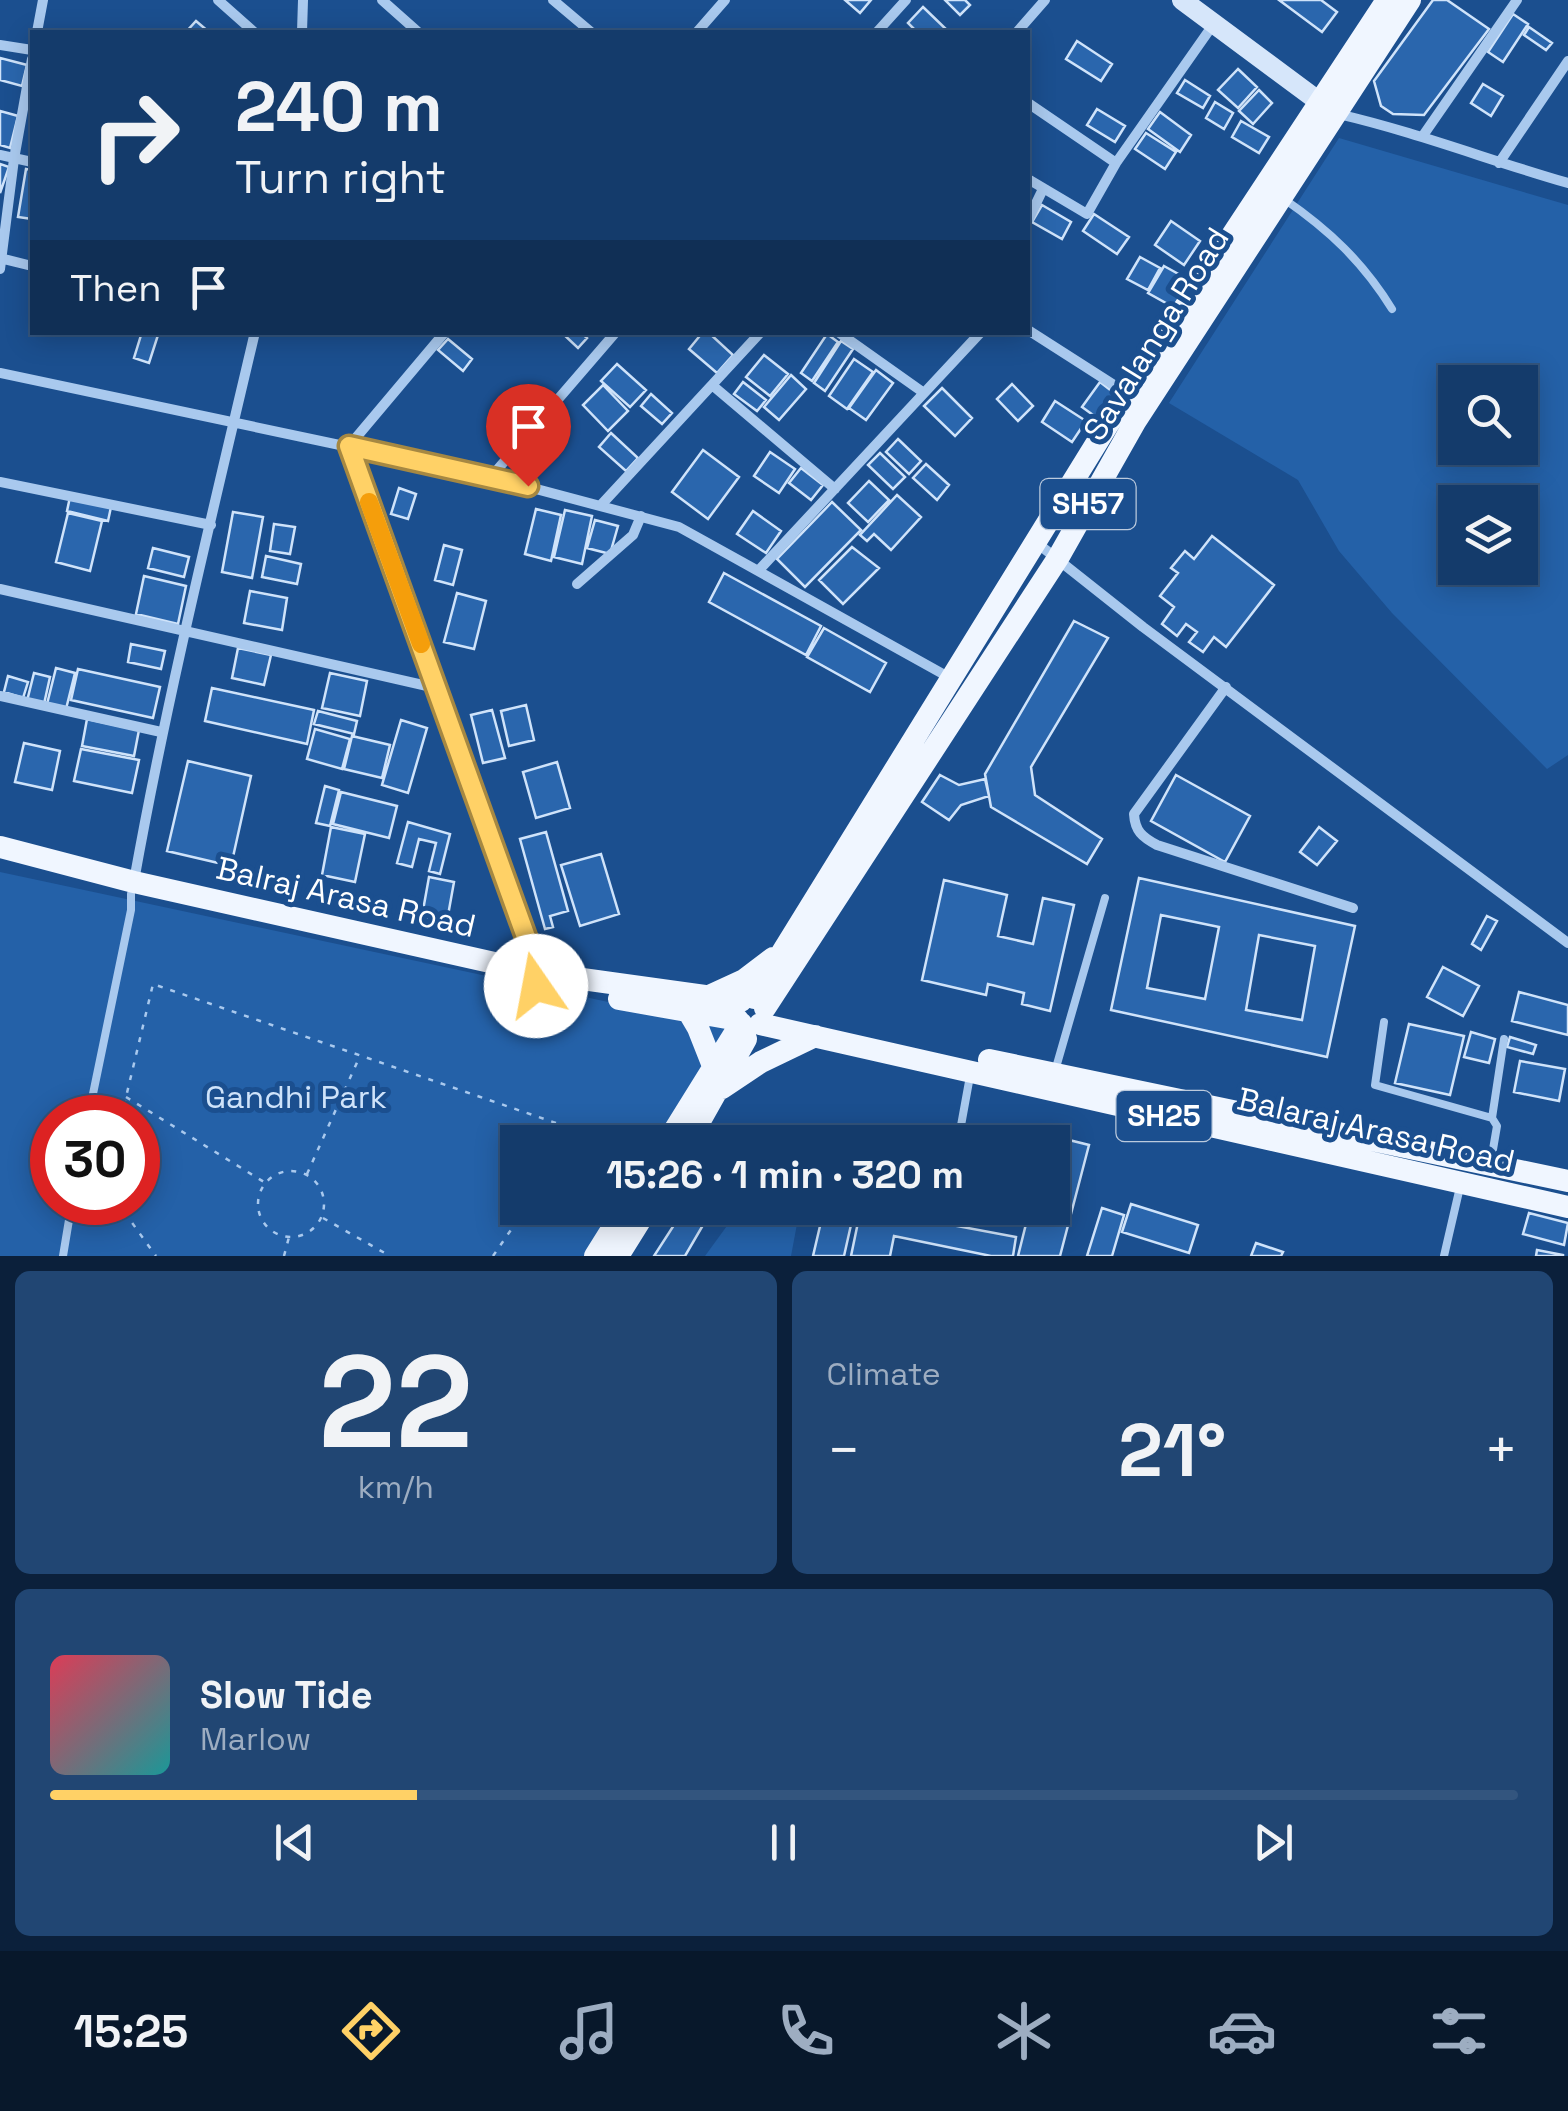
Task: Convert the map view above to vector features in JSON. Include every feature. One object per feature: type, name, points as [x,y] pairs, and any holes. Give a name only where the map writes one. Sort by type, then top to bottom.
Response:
[{"type":"main road","points":[[1182,0],[1328,107]]},
{"type":"main road","name":"Savalanga Road","points":[[698,1125],[786,947],[1128,394],[1328,107],[1410,0]]},
{"type":"main road","name":"Savalanga Road","points":[[1328,107],[1376,4]]},
{"type":"main road","name":"Savalanga Road","points":[[677,1125],[713,1066],[752,1014],[1058,558],[1273,191]]},
{"type":"main road","name":"Balraj Arasa Road","points":[[0,847],[132,888],[538,979],[707,997],[752,1014]]},
{"type":"main road","points":[[0,860],[132,888]]},
{"type":"main road","points":[[707,997],[744,980],[786,947]]},
{"type":"main road","name":"Balaraj Arasa Road","points":[[538,979],[688,1011],[752,1014],[1568,1181]]},
{"type":"main road","points":[[688,1011],[713,1066]]},
{"type":"main road","name":"Balaraj Arasa Road","points":[[752,1014],[815,1036],[1568,1206]]},
{"type":"main road","points":[[718,1091],[789,1046],[815,1036]]},
{"type":"main road","points":[[595,1256],[614,1225]]},
{"type":"main road","points":[[618,1256],[637,1225]]},
{"type":"street","points":[[37,30],[43,0]]},
{"type":"street","points":[[218,0],[252,30]]},
{"type":"street","points":[[302,0],[302,30]]},
{"type":"street","points":[[382,0],[416,30]]},
{"type":"street","points":[[553,0],[589,30]]},
{"type":"street","points":[[699,30],[724,0]]},
{"type":"street","points":[[879,30],[906,0]]},
{"type":"street","points":[[1018,30],[1045,0]]},
{"type":"street","points":[[1422,137],[1518,0]]},
{"type":"street","points":[[1030,180],[1087,214],[1116,163],[1216,22]]},
{"type":"street","points":[[0,45],[30,50]]},
{"type":"street","points":[[1499,163],[1564,74],[1568,61]]},
{"type":"street","points":[[30,70],[1,262],[30,266]]},
{"type":"street","points":[[1030,104],[1116,163]]},
{"type":"street","points":[[1328,107],[1568,183]]},
{"type":"street","points":[[0,156],[30,162]]},
{"type":"street","points":[[1030,216],[1043,189]]},
{"type":"street","points":[[1030,331],[1128,394]]},
{"type":"street","points":[[132,888],[161,732],[254,335]]},
{"type":"street","points":[[349,446],[442,335]]},
{"type":"street","points":[[492,477],[613,335]]},
{"type":"street","points":[[601,504],[758,335]]},
{"type":"street","points":[[842,335],[924,393]]},
{"type":"street","points":[[759,570],[978,335]]},
{"type":"street","points":[[0,372],[492,477],[680,527],[953,680]]},
{"type":"street","points":[[712,385],[834,489]]},
{"type":"street","points":[[349,446],[538,979]]},
{"type":"street","points":[[0,482],[211,525]]},
{"type":"street","points":[[577,584],[633,535],[641,516]]},
{"type":"street","points":[[1037,543],[1143,627],[1568,943]]},
{"type":"street","points":[[0,589],[436,688]]},
{"type":"street","points":[[1226,687],[1134,814],[1135,826],[1142,837],[1156,845],[1353,908]]},
{"type":"street","points":[[0,696],[161,732]]},
{"type":"lane","points":[[1273,191],[1323,226],[1356,258],[1392,309]]},
{"type":"lane","points":[[93,1095],[131,910],[132,888]]},
{"type":"lane","points":[[1054,1074],[1105,898]]},
{"type":"lane","points":[[1384,1022],[1374,1085],[1492,1118]]},
{"type":"lane","points":[[1491,1166],[1497,1126],[1492,1118],[1504,1040]]},
{"type":"lane","points":[[961,1125],[971,1072]]},
{"type":"lane","points":[[1444,1256],[1461,1183]]},
{"type":"lane","points":[[64,1256],[69,1225]]},
{"type":"path","points":[[125,1095],[152,984],[561,1125]]},
{"type":"path","points":[[306,1174],[360,1057]]},
{"type":"path","points":[[160,1118],[266,1183]]},
{"type":"path","points":[[285,1171],[306,1174],[322,1192],[322,1217],[306,1234],[290,1236],[272,1230],[264,1222],[258,1204],[266,1183],[285,1171]]},
{"type":"path","points":[[322,1217],[390,1256]]},
{"type":"path","points":[[134,1225],[156,1256]]},
{"type":"path","points":[[493,1256],[514,1225]]},
{"type":"path","points":[[284,1256],[290,1236]]},
{"type":"green space","points":[[1339,138],[1568,205],[1568,755],[1547,769],[1392,613],[1339,551],[1298,480],[1169,403]]},
{"type":"green space","name":"Gandhi Park","points":[[0,872],[739,1030],[679,1125],[500,1125],[500,1225],[617,1225],[597,1256],[0,1256]]},
{"type":"green space","points":[[728,1225],[797,1225],[791,1256],[705,1256]]},
{"type":"building","points":[[845,0],[871,0],[860,13]]},
{"type":"building","points":[[945,0],[965,0],[970,5],[960,15]]},
{"type":"building","points":[[1279,0],[1321,0],[1337,12],[1322,32]]},
{"type":"building","points":[[1433,0],[1447,0],[1489,29],[1424,115],[1393,114],[1381,106],[1374,81]]},
{"type":"building","points":[[923,7],[947,30],[915,30],[908,23]]},
{"type":"building","points":[[1513,14],[1528,24],[1503,62],[1488,52]]},
{"type":"building","points":[[196,21],[207,30],[188,30]]},
{"type":"building","points":[[1529,27],[1552,43],[1546,50],[1524,35]]},
{"type":"building","points":[[1077,41],[1112,64],[1101,81],[1066,59]]},
{"type":"building","points":[[0,58],[27,65],[22,86],[0,80]]},
{"type":"building","points":[[1238,69],[1257,87],[1238,108],[1218,90]]},
{"type":"building","points":[[1185,80],[1210,96],[1203,108],[1177,93]]},
{"type":"building","points":[[1483,84],[1503,96],[1491,116],[1471,103]]},
{"type":"building","points":[[1259,90],[1272,103],[1253,124],[1239,111]]},
{"type":"building","points":[[1215,102],[1233,113],[1224,129],[1206,118]]},
{"type":"building","points":[[1097,109],[1125,126],[1115,142],[1087,125]]},
{"type":"building","points":[[0,111],[18,116],[10,148],[0,145]]},
{"type":"building","points":[[1160,112],[1191,135],[1180,152],[1148,129]]},
{"type":"building","points":[[1241,121],[1269,137],[1259,153],[1232,137]]},
{"type":"building","points":[[1146,133],[1176,152],[1165,169],[1135,149]]},
{"type":"building","points":[[0,164],[9,167],[0,193]]},
{"type":"building","points":[[26,169],[30,170],[30,219],[18,217]]},
{"type":"building","points":[[1042,205],[1071,222],[1062,239],[1032,222]]},
{"type":"building","points":[[1094,214],[1129,237],[1117,254],[1083,231]]},
{"type":"building","points":[[1171,221],[1200,241],[1184,265],[1155,245]]},
{"type":"building","points":[[1140,257],[1160,268],[1148,290],[1127,279]]},
{"type":"building","points":[[1164,266],[1191,281],[1175,308],[1148,293]]},
{"type":"building","points":[[141,335],[158,335],[149,363],[134,358]]},
{"type":"building","points":[[564,335],[587,338],[578,348]]},
{"type":"building","points":[[701,335],[711,335],[733,355],[717,373],[689,349]]},
{"type":"building","points":[[826,335],[838,342],[812,381],[801,373]]},
{"type":"building","points":[[448,339],[472,359],[463,371],[438,350]]},
{"type":"building","points":[[841,341],[853,349],[825,391],[814,383]]},
{"type":"building","points":[[764,355],[788,374],[770,396],[746,377]]},
{"type":"building","points":[[854,359],[873,372],[847,409],[829,396]]},
{"type":"building","points":[[617,364],[646,390],[630,407],[601,381]]},
{"type":"building","points":[[876,370],[893,383],[866,420],[849,408]]},
{"type":"building","points":[[791,375],[806,389],[779,420],[764,407]]},
{"type":"building","points":[[743,382],[766,400],[757,411],[734,394]]},
{"type":"building","points":[[1100,382],[1118,396],[1100,420],[1082,407]]},
{"type":"building","points":[[1012,384],[1033,406],[1018,421],[997,399]]},
{"type":"building","points":[[603,385],[628,411],[608,431],[583,405]]},
{"type":"building","points":[[942,388],[972,418],[955,436],[924,406]]},
{"type":"building","points":[[651,394],[672,413],[662,424],[641,406]]},
{"type":"building","points":[[1055,401],[1086,421],[1072,442],[1042,422]]},
{"type":"building","points":[[611,433],[638,458],[626,471],[599,447]]},
{"type":"building","points":[[898,439],[921,461],[909,474],[886,452]]},
{"type":"building","points":[[703,450],[739,477],[708,519],[672,492]]},
{"type":"building","points":[[770,452],[795,469],[779,493],[754,476]]},
{"type":"building","points":[[880,453],[905,477],[893,489],[868,465]]},
{"type":"building","points":[[926,464],[949,485],[937,500],[913,478]]},
{"type":"building","points":[[801,468],[823,485],[811,500],[789,483]]},
{"type":"building","points":[[869,481],[889,500],[868,522],[848,503]]},
{"type":"building","points":[[399,488],[416,494],[408,519],[391,514]]},
{"type":"building","points":[[897,495],[921,517],[891,550],[874,534],[867,541],[860,535]]},
{"type":"building","points":[[70,497],[111,507],[108,521],[67,511]]},
{"type":"building","points":[[832,502],[861,530],[805,587],[777,559]]},
{"type":"building","points":[[536,509],[561,515],[551,561],[525,554]]},
{"type":"building","points":[[565,510],[592,516],[582,564],[554,557]]},
{"type":"building","points":[[753,511],[781,531],[766,553],[737,534]]},
{"type":"building","points":[[233,512],[263,517],[252,578],[222,572]]},
{"type":"building","points":[[68,513],[102,521],[90,571],[56,562]]},
{"type":"building","points":[[595,520],[618,526],[610,554],[587,548]]},
{"type":"building","points":[[274,524],[295,527],[290,554],[270,551]]},
{"type":"building","points":[[1212,536],[1274,585],[1226,647],[1214,637],[1203,652],[1189,642],[1197,632],[1186,624],[1177,636],[1162,624],[1174,607],[1160,596],[1178,573],[1171,568],[1185,551],[1194,559]]},
{"type":"building","points":[[444,545],[462,550],[453,585],[435,580]]},
{"type":"building","points":[[852,547],[879,568],[843,604],[819,580]]},
{"type":"building","points":[[153,548],[189,557],[184,577],[148,568]]},
{"type":"building","points":[[266,556],[301,564],[297,584],[262,577]]},
{"type":"building","points":[[724,573],[821,626],[806,655],[709,602]]},
{"type":"building","points":[[144,576],[186,586],[178,624],[136,614]]},
{"type":"building","points":[[250,591],[287,598],[282,630],[244,623]]},
{"type":"building","points":[[457,593],[486,601],[474,649],[444,642]]},
{"type":"building","points":[[1074,621],[1108,638],[1031,767],[1035,795],[1102,839],[1087,864],[991,807],[985,774]]},
{"type":"building","points":[[824,628],[886,663],[870,692],[807,657]]},
{"type":"building","points":[[131,644],[165,651],[161,669],[128,662]]},
{"type":"building","points":[[238,648],[271,655],[264,685],[232,678]]},
{"type":"building","points":[[56,668],[75,673],[66,709],[47,704]]},
{"type":"building","points":[[78,669],[160,687],[153,718],[71,700]]},
{"type":"building","points":[[34,673],[50,677],[44,704],[27,701]]},
{"type":"building","points":[[330,673],[367,681],[360,716],[322,708]]},
{"type":"building","points":[[8,676],[28,682],[23,698],[4,692]]},
{"type":"building","points":[[212,688],[314,710],[307,744],[205,721]]},
{"type":"building","points":[[526,705],[534,740],[509,746],[501,711]]},
{"type":"building","points":[[492,710],[505,758],[483,763],[471,715]]},
{"type":"building","points":[[318,711],[357,721],[354,734],[314,724]]},
{"type":"building","points":[[87,719],[139,730],[134,756],[82,746]]},
{"type":"building","points":[[401,720],[427,728],[408,793],[382,785]]},
{"type":"building","points":[[315,729],[350,739],[342,769],[307,759]]},
{"type":"building","points":[[352,736],[390,745],[382,778],[344,769]]},
{"type":"building","points":[[24,743],[60,751],[52,790],[15,782]]},
{"type":"building","points":[[81,749],[139,760],[132,793],[74,781]]},
{"type":"building","points":[[188,761],[251,776],[231,866],[167,851]]},
{"type":"building","points":[[557,762],[570,808],[536,818],[523,772]]},
{"type":"building","points":[[940,775],[959,785],[985,779],[989,796],[961,805],[949,820],[922,802]]},
{"type":"building","points":[[1176,775],[1250,816],[1225,862],[1151,821]]},
{"type":"building","points":[[325,786],[339,790],[330,826],[316,823]]},
{"type":"building","points":[[341,792],[397,806],[389,838],[333,824]]},
{"type":"building","points":[[408,822],[450,834],[440,874],[429,871],[436,843],[419,839],[412,867],[397,863]]},
{"type":"building","points":[[331,827],[365,834],[355,882],[322,875]]},
{"type":"building","points":[[1319,827],[1337,841],[1317,865],[1300,852]]},
{"type":"building","points":[[546,832],[568,911],[550,916],[553,927],[545,929],[520,839]]},
{"type":"building","points":[[601,854],[619,914],[580,926],[561,865]]},
{"type":"building","points":[[429,877],[454,882],[447,921],[422,916]]},
{"type":"building","points":[[1139,878],[1355,926],[1327,1057],[1111,1010]],"holes":[[[1161,915],[1219,927],[1205,999],[1147,988]],[[1259,935],[1315,946],[1302,1020],[1246,1010]]]},
{"type":"building","points":[[944,880],[1007,895],[998,936],[1033,944],[1043,898],[1074,905],[1050,1011],[1022,1004],[1024,993],[988,984],[986,995],[922,980]]},
{"type":"building","points":[[1487,916],[1497,921],[1481,950],[1472,944]]},
{"type":"building","points":[[1443,967],[1479,986],[1463,1016],[1427,997]]},
{"type":"building","points":[[1519,992],[1568,1005],[1568,1035],[1512,1021]]},
{"type":"building","points":[[1409,1024],[1464,1036],[1450,1095],[1395,1083]]},
{"type":"building","points":[[1471,1032],[1495,1039],[1489,1063],[1464,1057]]},
{"type":"building","points":[[1510,1037],[1536,1045],[1533,1054],[1507,1047]]},
{"type":"building","points":[[1520,1061],[1565,1069],[1559,1101],[1514,1092]]},
{"type":"building","points":[[1070,1140],[1089,1145],[1070,1218]]},
{"type":"building","points":[[1131,1204],[1198,1225],[1189,1253],[1122,1232]]},
{"type":"building","points":[[1102,1208],[1124,1215],[1112,1256],[1087,1256]]},
{"type":"building","points":[[1529,1213],[1568,1223],[1564,1245],[1523,1234]]},
{"type":"building","points":[[674,1225],[703,1225],[685,1256],[654,1256]]},
{"type":"building","points":[[820,1225],[851,1225],[844,1256],[813,1256]]},
{"type":"building","points":[[857,1225],[952,1225],[1016,1237],[1013,1256],[991,1256],[894,1236],[890,1256],[851,1256]]},
{"type":"building","points":[[1026,1225],[1068,1225],[1060,1256],[1018,1256]]},
{"type":"building","points":[[1256,1243],[1283,1252],[1281,1256],[1251,1256]]},
{"type":"building","points":[[1537,1250],[1563,1255],[1563,1256],[1536,1256]]},
{"type":"slow traffic","points":[[369,502],[421,644]]},
{"type":"route","points":[[528,486],[349,446],[539,973],[536,986]]}]
